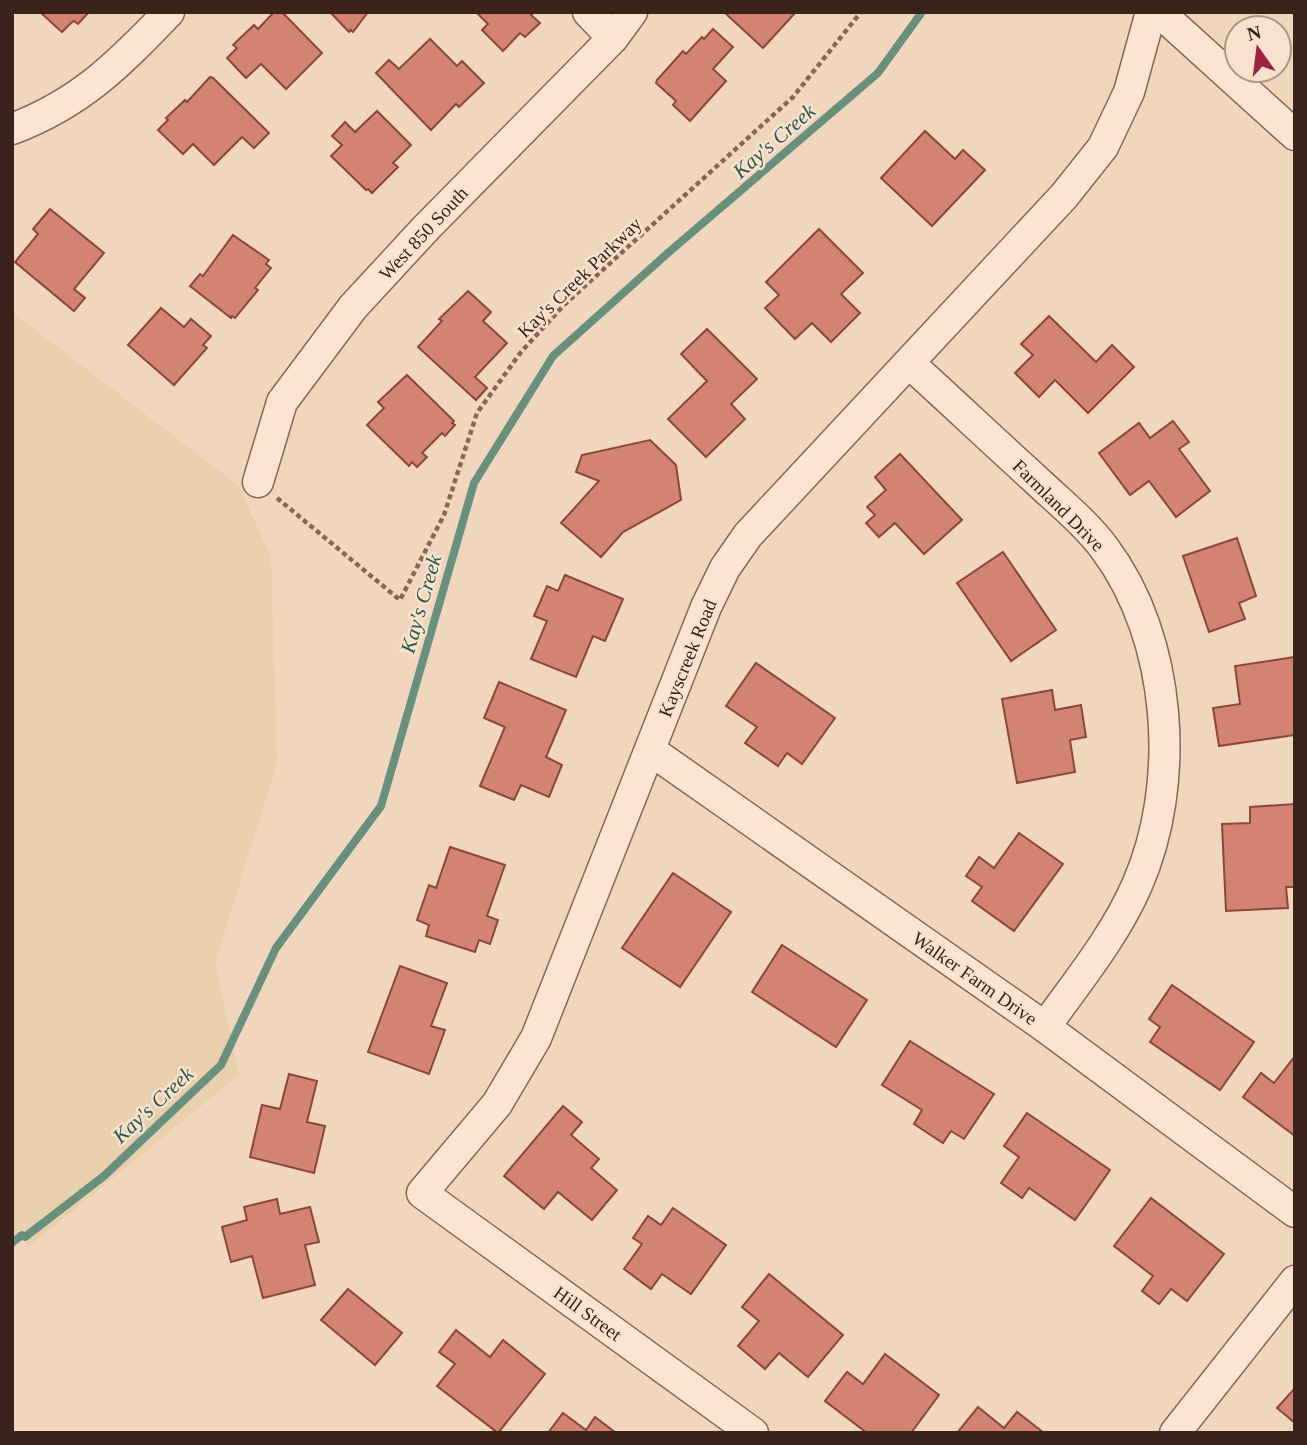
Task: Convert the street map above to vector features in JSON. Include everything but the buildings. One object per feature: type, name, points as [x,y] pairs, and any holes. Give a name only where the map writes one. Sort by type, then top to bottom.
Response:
[{"type":"street","points":[[12,129],[45,117],[90,88],[126,57],[169,12]]},
{"type":"street","points":[[588,12],[613,38]]},
{"type":"street","name":"West 850 South","points":[[258,482],[282,402],[353,307],[426,228],[613,38],[632,12]]},
{"type":"street","name":"Kayscreek Road","points":[[422,1193],[497,1104],[536,1038],[706,607],[725,568],[748,535],[1064,196],[1103,147],[1129,92],[1151,12]]},
{"type":"street","points":[[1159,12],[1295,135]]},
{"type":"street","name":"Farmland Drive","points":[[909,363],[1105,548],[1128,585],[1148,633],[1160,683],[1165,747],[1162,792],[1153,840],[1138,884],[1119,921],[1045,1027]]},
{"type":"street","name":"Walker Farm Drive","points":[[650,750],[1045,1027],[1295,1212]]},
{"type":"street","name":"Hill Street","points":[[422,1193],[753,1433]]},
{"type":"street","points":[[1175,1433],[1295,1281]]},
{"type":"path","name":"Kay's Creek Parkway","points":[[258,482],[400,600],[444,515],[477,413],[521,352],[564,305],[793,97],[862,12]]},
{"type":"shaded area","points":[[12,312],[239,486],[271,558],[277,763],[215,963],[239,1075],[30,1246],[12,1233]]},
{"type":"waterway","name":"Kay's Creek","points":[[12,1243],[22,1235],[25,1237],[104,1176],[221,1065],[276,948],[381,806],[474,483],[553,356],[669,252],[878,73],[922,12]]}]
